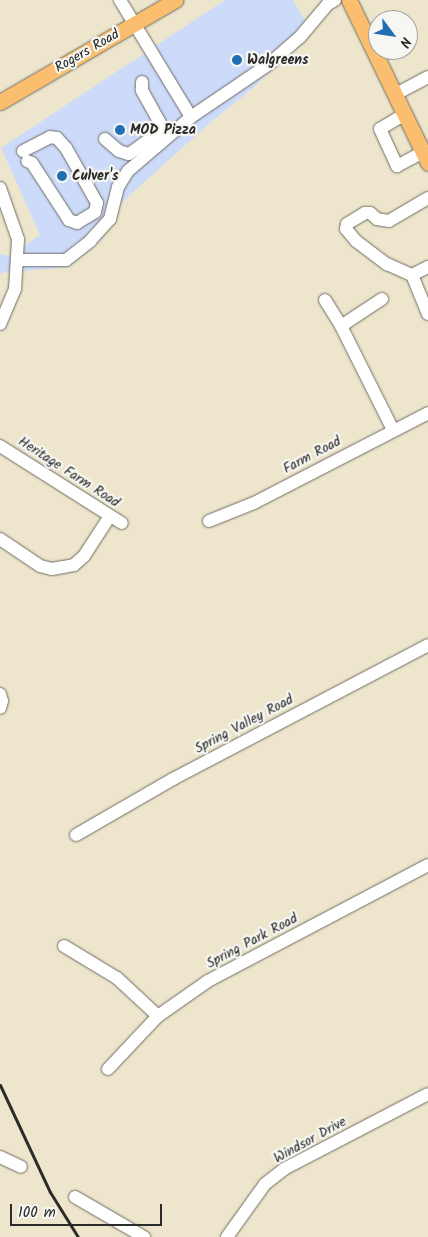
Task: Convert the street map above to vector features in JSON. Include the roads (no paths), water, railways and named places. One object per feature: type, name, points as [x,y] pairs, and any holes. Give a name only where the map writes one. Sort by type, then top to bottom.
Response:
[{"type":"main road","name":"Rogers Road","points":[[0,102],[175,0]]},
{"type":"main road","points":[[349,0],[426,157]]},
{"type":"street","points":[[120,0],[191,116]]},
{"type":"street","points":[[17,260],[66,260],[90,241],[110,219],[118,187],[128,171],[191,116],[269,64],[300,37],[328,4],[335,0]]},
{"type":"street","points":[[396,94],[428,77]]},
{"type":"street","points":[[105,139],[119,151],[129,154],[158,133],[160,123],[142,90],[142,82]]},
{"type":"street","points":[[405,114],[380,129],[396,166],[426,157]]},
{"type":"street","points":[[50,137],[56,138],[66,148],[97,203],[95,212],[78,223],[69,220],[32,163],[25,156],[50,137]]},
{"type":"street","points":[[0,188],[18,239],[15,289],[0,324]]},
{"type":"street","points":[[428,198],[388,221],[377,219],[370,212],[365,213],[347,224],[346,229],[356,241],[387,264],[412,275],[428,314]]},
{"type":"street","points":[[412,275],[428,267]]},
{"type":"street","points":[[341,326],[382,299]]},
{"type":"street","points":[[325,300],[341,326],[393,430]]},
{"type":"street","name":"Farm Road","points":[[209,521],[254,503],[428,413]]},
{"type":"street","name":"Heritage Farm Road","points":[[0,446],[122,523]]},
{"type":"street","points":[[0,539],[40,566],[63,567],[74,564],[84,556],[110,516]]},
{"type":"street","name":"Spring Valley Road","points":[[76,835],[173,778],[428,645]]},
{"type":"street","points":[[0,694],[2,701],[0,708]]},
{"type":"street","name":"Spring Park Road","points":[[108,1069],[158,1016],[208,981],[428,865]]},
{"type":"street","points":[[64,946],[118,978],[158,1016]]},
{"type":"street","name":"Windsor Drive","points":[[227,1237],[265,1184],[284,1169],[428,1094]]},
{"type":"street","points":[[0,1157],[21,1167]]},
{"type":"street","points":[[75,1198],[144,1237]]},
{"type":"railway","points":[[0,1085],[50,1192],[78,1237]]},
{"type":"place","name":"Walgreens","points":[[237,60]]},
{"type":"place","name":"MOD Pizza","points":[[120,130]]},
{"type":"place","name":"Culver's","points":[[62,176]]}]
